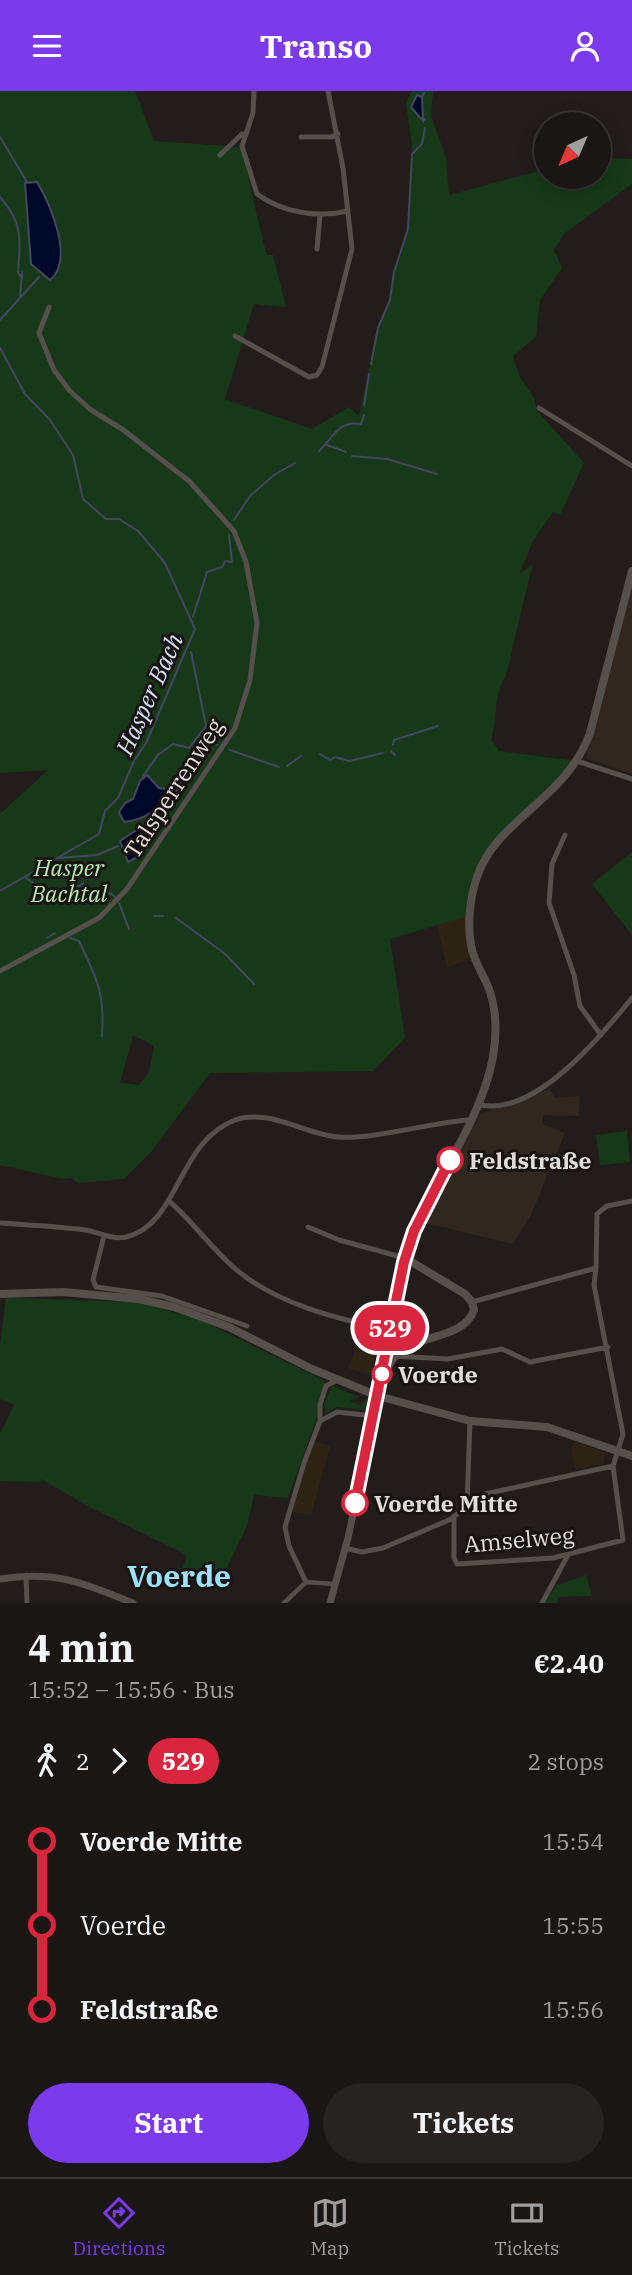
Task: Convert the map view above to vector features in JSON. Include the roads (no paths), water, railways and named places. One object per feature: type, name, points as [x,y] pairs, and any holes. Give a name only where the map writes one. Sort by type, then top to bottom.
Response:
[{"type":"main road","points":[[377,1396],[405,1258],[414,1231],[470,1120],[485,1085],[494,1049],[495,1019],[492,996],[471,945],[470,914],[475,882],[485,860],[499,840],[563,782],[577,761],[590,733],[632,571]]},
{"type":"main road","points":[[381,1382],[394,1356],[406,1347],[464,1325],[472,1315],[472,1302],[465,1294],[405,1258]]},
{"type":"main road","points":[[402,1272],[409,1267],[424,1271]]},
{"type":"main road","points":[[0,1294],[63,1292],[139,1299],[174,1307],[229,1327],[337,1380],[377,1396],[470,1421],[547,1427],[632,1456]]},
{"type":"main road","points":[[386,1350],[394,1356]]},
{"type":"street","points":[[254,91],[253,113],[242,139],[247,168],[257,194],[285,207],[320,215],[348,211]]},
{"type":"street","points":[[235,336],[303,375],[312,377],[318,373],[350,264],[348,211],[338,134],[328,91]]},
{"type":"street","points":[[220,155],[245,131]]},
{"type":"street","points":[[300,137],[331,137],[338,134]]},
{"type":"street","points":[[317,249],[320,215]]},
{"type":"street","name":"Talsperrenweg","points":[[0,971],[99,918],[127,889],[235,728],[250,680],[257,623],[247,562],[234,531],[189,481],[122,429],[84,405],[62,381],[45,352],[38,333],[49,307]]},
{"type":"street","points":[[539,408],[632,466]]},
{"type":"street","points":[[577,761],[632,779]]},
{"type":"street","points":[[565,835],[552,864],[549,903],[574,975],[580,1006],[601,1035]]},
{"type":"street","points":[[477,1104],[488,1107],[507,1103],[540,1089],[568,1069],[632,998]]},
{"type":"street","points":[[0,1223],[86,1230],[116,1238],[133,1235],[154,1220],[170,1202],[187,1164],[219,1129],[238,1119],[260,1118],[345,1138],[470,1120]]},
{"type":"street","points":[[632,1201],[607,1206],[597,1214],[594,1285],[623,1434],[632,1437]]},
{"type":"street","points":[[170,1202],[231,1265],[251,1280],[338,1319],[390,1330]]},
{"type":"street","points":[[309,1227],[339,1240],[405,1258]]},
{"type":"street","points":[[104,1236],[93,1280],[96,1287],[162,1296],[247,1327]]},
{"type":"street","points":[[472,1302],[596,1268]]},
{"type":"street","points":[[394,1356],[448,1359],[502,1349],[530,1362],[608,1347]]},
{"type":"street","points":[[306,1582],[289,1546],[286,1522],[320,1421],[320,1405],[326,1386],[337,1380]]},
{"type":"street","points":[[330,1603],[345,1548],[377,1396]]},
{"type":"street","points":[[320,1421],[337,1412],[374,1416]]},
{"type":"street","points":[[467,1505],[470,1421]]},
{"type":"street","name":"Amselweg","points":[[454,1516],[454,1558],[457,1564],[568,1555],[623,1540],[613,1466],[623,1434]]},
{"type":"street","points":[[345,1548],[362,1552],[383,1548],[454,1516],[485,1494],[613,1466]]},
{"type":"street","points":[[542,1603],[568,1555]]},
{"type":"street","points":[[0,1579],[26,1575],[66,1578],[133,1603]]},
{"type":"street","points":[[26,1575],[27,1603]]},
{"type":"street","points":[[284,1603],[306,1582],[336,1584]]},
{"type":"water","points":[[417,95],[422,97],[423,121],[411,107]]},
{"type":"water","points":[[37,182],[53,217],[60,246],[57,271],[50,280],[31,264],[25,183]]},
{"type":"water","points":[[147,775],[159,788],[171,790],[152,812],[139,819],[124,822],[119,812],[125,803],[133,799],[140,781]]},
{"type":"water","points":[[167,810],[141,855],[128,862],[120,841]]},
{"type":"waterway","points":[[422,97],[424,93]]},
{"type":"waterway","points":[[371,364],[378,328],[390,300],[394,272],[408,229],[412,154],[422,144],[425,128]]},
{"type":"waterway","name":"Hasper Bach","points":[[0,137],[27,182]]},
{"type":"waterway","points":[[0,197],[17,224],[20,242],[18,273],[22,278]]},
{"type":"waterway","points":[[20,298],[22,272]]},
{"type":"waterway","name":"Hasper Bach","points":[[0,320],[39,277]]},
{"type":"waterway","name":"Hasper Bach","points":[[0,348],[25,394],[50,420],[73,455],[83,499],[106,519],[119,519],[138,531],[165,563],[195,629],[146,743],[134,761],[118,798],[105,811],[99,834],[0,891]]},
{"type":"waterway","points":[[364,405],[369,374]]},
{"type":"waterway","points":[[319,451],[341,427],[353,423],[361,424],[364,415]]},
{"type":"waterway","points":[[327,445],[346,452]]},
{"type":"waterway","points":[[352,456],[387,459],[437,474]]},
{"type":"waterway","points":[[234,520],[250,496],[274,475],[295,463]]},
{"type":"waterway","points":[[193,617],[207,572],[222,567],[225,561],[232,562],[229,535]]},
{"type":"waterway","points":[[143,776],[158,755],[173,744],[189,748],[206,726],[191,652]]},
{"type":"waterway","points":[[393,745],[394,740],[438,726]]},
{"type":"waterway","points":[[167,810],[203,740],[217,745]]},
{"type":"waterway","points":[[230,750],[279,767]]},
{"type":"waterway","points":[[391,751],[395,755]]},
{"type":"waterway","points":[[320,754],[330,760],[335,757],[349,761],[383,753]]},
{"type":"waterway","points":[[287,766],[301,756]]},
{"type":"waterway","points":[[59,858],[97,855],[118,846]]},
{"type":"waterway","points":[[26,878],[52,896],[83,884],[94,893],[110,893],[115,897]]},
{"type":"waterway","points":[[119,903],[129,929]]},
{"type":"waterway","points":[[154,916],[163,916]]},
{"type":"waterway","points":[[176,918],[224,953],[254,984]]},
{"type":"waterway","points":[[47,938],[55,933]]},
{"type":"waterway","points":[[70,938],[79,941],[98,987],[102,1008],[102,1036]]},
{"type":"place","name":"Feldstraße","points":[[450,1160]]},
{"type":"place","name":"Voerde","points":[[382,1374]]},
{"type":"place","name":"Voerde Mitte","points":[[355,1503]]},
{"type":"district","name":"Voerde","points":[[179,1575]]},
{"type":"park label","name":"Hasper Bachtal","points":[[69,880]]}]
